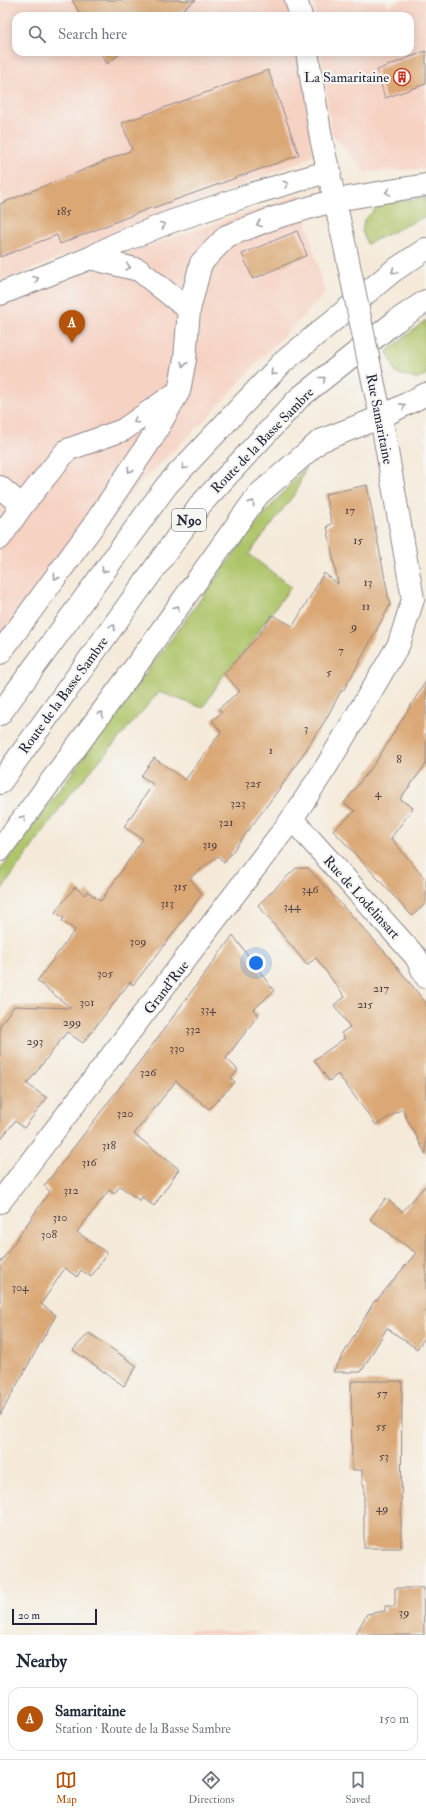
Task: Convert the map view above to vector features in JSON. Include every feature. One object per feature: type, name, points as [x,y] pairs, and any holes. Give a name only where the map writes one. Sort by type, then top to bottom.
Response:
[{"type":"main road","points":[[296,0],[300,12]]},
{"type":"main road","name":"Rue Samaritaine","points":[[308,56],[321,138],[330,171],[420,599],[399,644],[326,767]]},
{"type":"main road","points":[[0,294],[90,258],[114,245],[166,223],[255,193],[330,171]]},
{"type":"main road","points":[[0,653],[93,526],[152,438],[179,391],[185,359],[189,310],[201,262],[227,236],[274,218],[336,200],[426,186]]},
{"type":"main road","name":"N90","points":[[0,714],[167,485],[282,363],[393,272],[426,250]]},
{"type":"main road","points":[[90,258],[139,270],[189,310]]},
{"type":"main road","name":"Route de la Basse Sambre","points":[[0,783],[201,504],[299,398],[396,321],[426,301]]},
{"type":"main road","points":[[0,538],[22,506],[67,450],[123,430],[179,391]]},
{"type":"main road","points":[[0,850],[128,677],[258,495],[320,441],[381,417],[426,394]]},
{"type":"main road","points":[[0,487],[22,506]]},
{"type":"main road","name":"Grand'Rue","points":[[0,1202],[292,819],[326,767]]},
{"type":"main road","name":"Rue de Lodelinsart","points":[[292,819],[416,957],[426,978]]},
{"type":"shaded area","points":[[0,0],[288,0],[292,12],[12,12],[12,56],[301,56],[317,151],[304,160],[0,282]]},
{"type":"shaded area","points":[[314,0],[385,0],[388,6],[401,0],[426,0],[426,169],[365,172],[331,133],[321,56],[414,56],[414,12],[316,12]]},
{"type":"shaded area","points":[[300,195],[325,294],[270,349],[203,422],[138,485],[0,664],[0,296]]},
{"type":"shaded area","points":[[190,1630],[259,1632],[259,1635],[190,1635]]},
{"type":"green space","points":[[426,197],[426,216],[367,244],[362,231],[364,220],[380,204]]},
{"type":"green space","points":[[426,320],[426,375],[415,379],[396,373],[387,351]]},
{"type":"green space","points":[[306,467],[296,492],[249,554],[291,587],[259,630],[253,641],[225,673],[203,708],[159,692],[68,797],[0,892],[0,870],[263,515]]},
{"type":"building","points":[[72,0],[196,0],[179,12],[79,12]]},
{"type":"building","name":"La Samaritaine","points":[[426,51],[426,84],[385,98],[377,70]]},
{"type":"building","points":[[103,56],[118,56],[107,64]]},
{"type":"building","points":[[268,70],[299,155],[153,207],[60,244],[57,235],[0,257],[0,204],[132,150],[122,123]]},
{"type":"building","points":[[297,231],[307,255],[253,279],[242,254]]},
{"type":"building","points":[[367,485],[390,605],[353,674],[343,691],[341,691],[325,721],[288,777],[224,863],[218,856],[190,878],[202,894],[163,947],[133,985],[130,982],[83,1043],[67,1032],[27,1084],[47,1098],[24,1128],[15,1121],[0,1140],[0,1025],[14,1006],[71,1008],[37,981],[75,930],[62,921],[64,918],[55,912],[75,887],[85,895],[87,891],[101,901],[143,839],[124,827],[153,784],[141,776],[154,758],[185,780],[221,732],[212,720],[222,712],[218,709],[240,691],[224,674],[258,636],[272,615],[293,626],[324,573],[338,584],[327,526],[332,524],[325,494]]},
{"type":"building","points":[[426,681],[426,764],[400,799],[413,808],[391,838],[426,880],[426,903],[412,916],[333,830],[355,811],[344,803],[375,763]]},
{"type":"building","points":[[296,868],[308,868],[384,951],[426,1003],[426,1155],[402,1109],[376,1125],[338,1074],[329,1081],[314,1060],[345,1038],[341,1033],[350,1027],[334,1005],[345,997],[316,958],[307,965],[258,905]]},
{"type":"building","points":[[233,935],[274,991],[253,1010],[259,1014],[226,1058],[238,1070],[231,1078],[235,1082],[209,1109],[176,1081],[134,1134],[179,1169],[154,1206],[142,1197],[140,1201],[120,1186],[114,1194],[109,1190],[77,1232],[107,1253],[91,1277],[81,1270],[77,1277],[65,1268],[41,1304],[56,1315],[0,1415],[0,1263],[50,1191],[44,1186],[153,1044]]},
{"type":"building","points":[[426,1185],[426,1336],[417,1349],[387,1328],[361,1372],[333,1372],[375,1300],[376,1301],[416,1253],[370,1219],[386,1198],[402,1212]]},
{"type":"building","points":[[89,1333],[137,1366],[124,1386],[73,1350]]},
{"type":"building","points":[[351,1381],[402,1381],[401,1548],[364,1548],[364,1484],[362,1484],[362,1470],[352,1470]]},
{"type":"building","points":[[395,1588],[423,1588],[424,1635],[355,1635],[367,1614],[385,1611],[385,1606],[395,1606]]},
{"type":"place","name":"La Samaritaine","points":[[402,77]]},
{"type":"place","name":"Samaritaine","points":[[72,343]]}]
